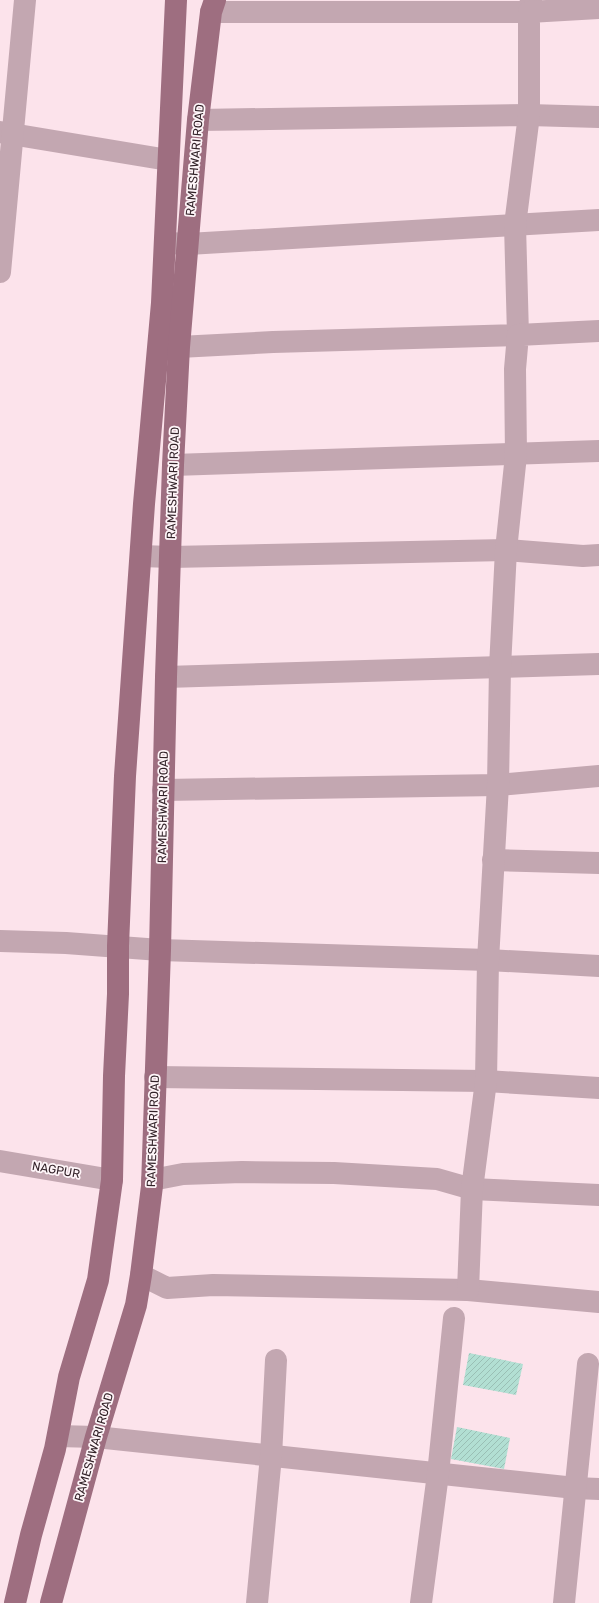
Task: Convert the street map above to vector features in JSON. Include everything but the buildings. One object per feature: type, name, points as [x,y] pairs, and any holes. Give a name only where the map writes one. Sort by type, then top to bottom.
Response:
[{"type":"main road","points":[[15,1603],[31,1535],[58,1436],[70,1377],[98,1280],[112,1180],[124,776],[144,504],[162,303],[176,0]]},
{"type":"main road","name":"RAMESHWARI ROAD","points":[[51,1603],[96,1437],[136,1305],[152,1180],[160,950],[166,677],[173,465],[179,347],[198,120],[213,6]]},
{"type":"street","points":[[0,272],[7,133],[26,0]]},
{"type":"street","points":[[213,6],[530,6],[599,8]]},
{"type":"street","points":[[468,1290],[472,1189],[486,1081],[488,960],[498,784],[500,667],[506,550],[516,455],[515,368],[518,335],[515,224],[529,115],[530,6]]},
{"type":"street","points":[[198,120],[529,115],[599,117]]},
{"type":"street","points":[[7,133],[168,160]]},
{"type":"street","points":[[165,243],[188,244],[599,220]]},
{"type":"street","points":[[179,347],[599,331]]},
{"type":"street","points":[[173,465],[516,455],[599,451]]},
{"type":"street","points":[[141,556],[171,557],[506,550],[583,556],[599,555]]},
{"type":"street","points":[[166,677],[599,664]]},
{"type":"street","points":[[163,790],[498,784],[599,776]]},
{"type":"street","points":[[493,860],[599,863]]},
{"type":"street","points":[[0,940],[118,946],[160,950],[488,960],[599,966]]},
{"type":"street","points":[[155,1077],[486,1081],[599,1088]]},
{"type":"street","name":"NAGPUR","points":[[0,1161],[112,1180]]},
{"type":"street","points":[[152,1180],[183,1174],[242,1172],[334,1173],[437,1179],[472,1189],[599,1195]]},
{"type":"street","points":[[141,1275],[167,1288],[213,1285],[468,1290],[599,1302]]},
{"type":"street","points":[[421,1603],[438,1474],[454,1318]]},
{"type":"street","points":[[257,1603],[271,1456],[276,1360]]},
{"type":"street","points":[[564,1603],[588,1364]]},
{"type":"street","points":[[58,1436],[96,1437],[438,1474],[575,1488],[599,1489]]}]
